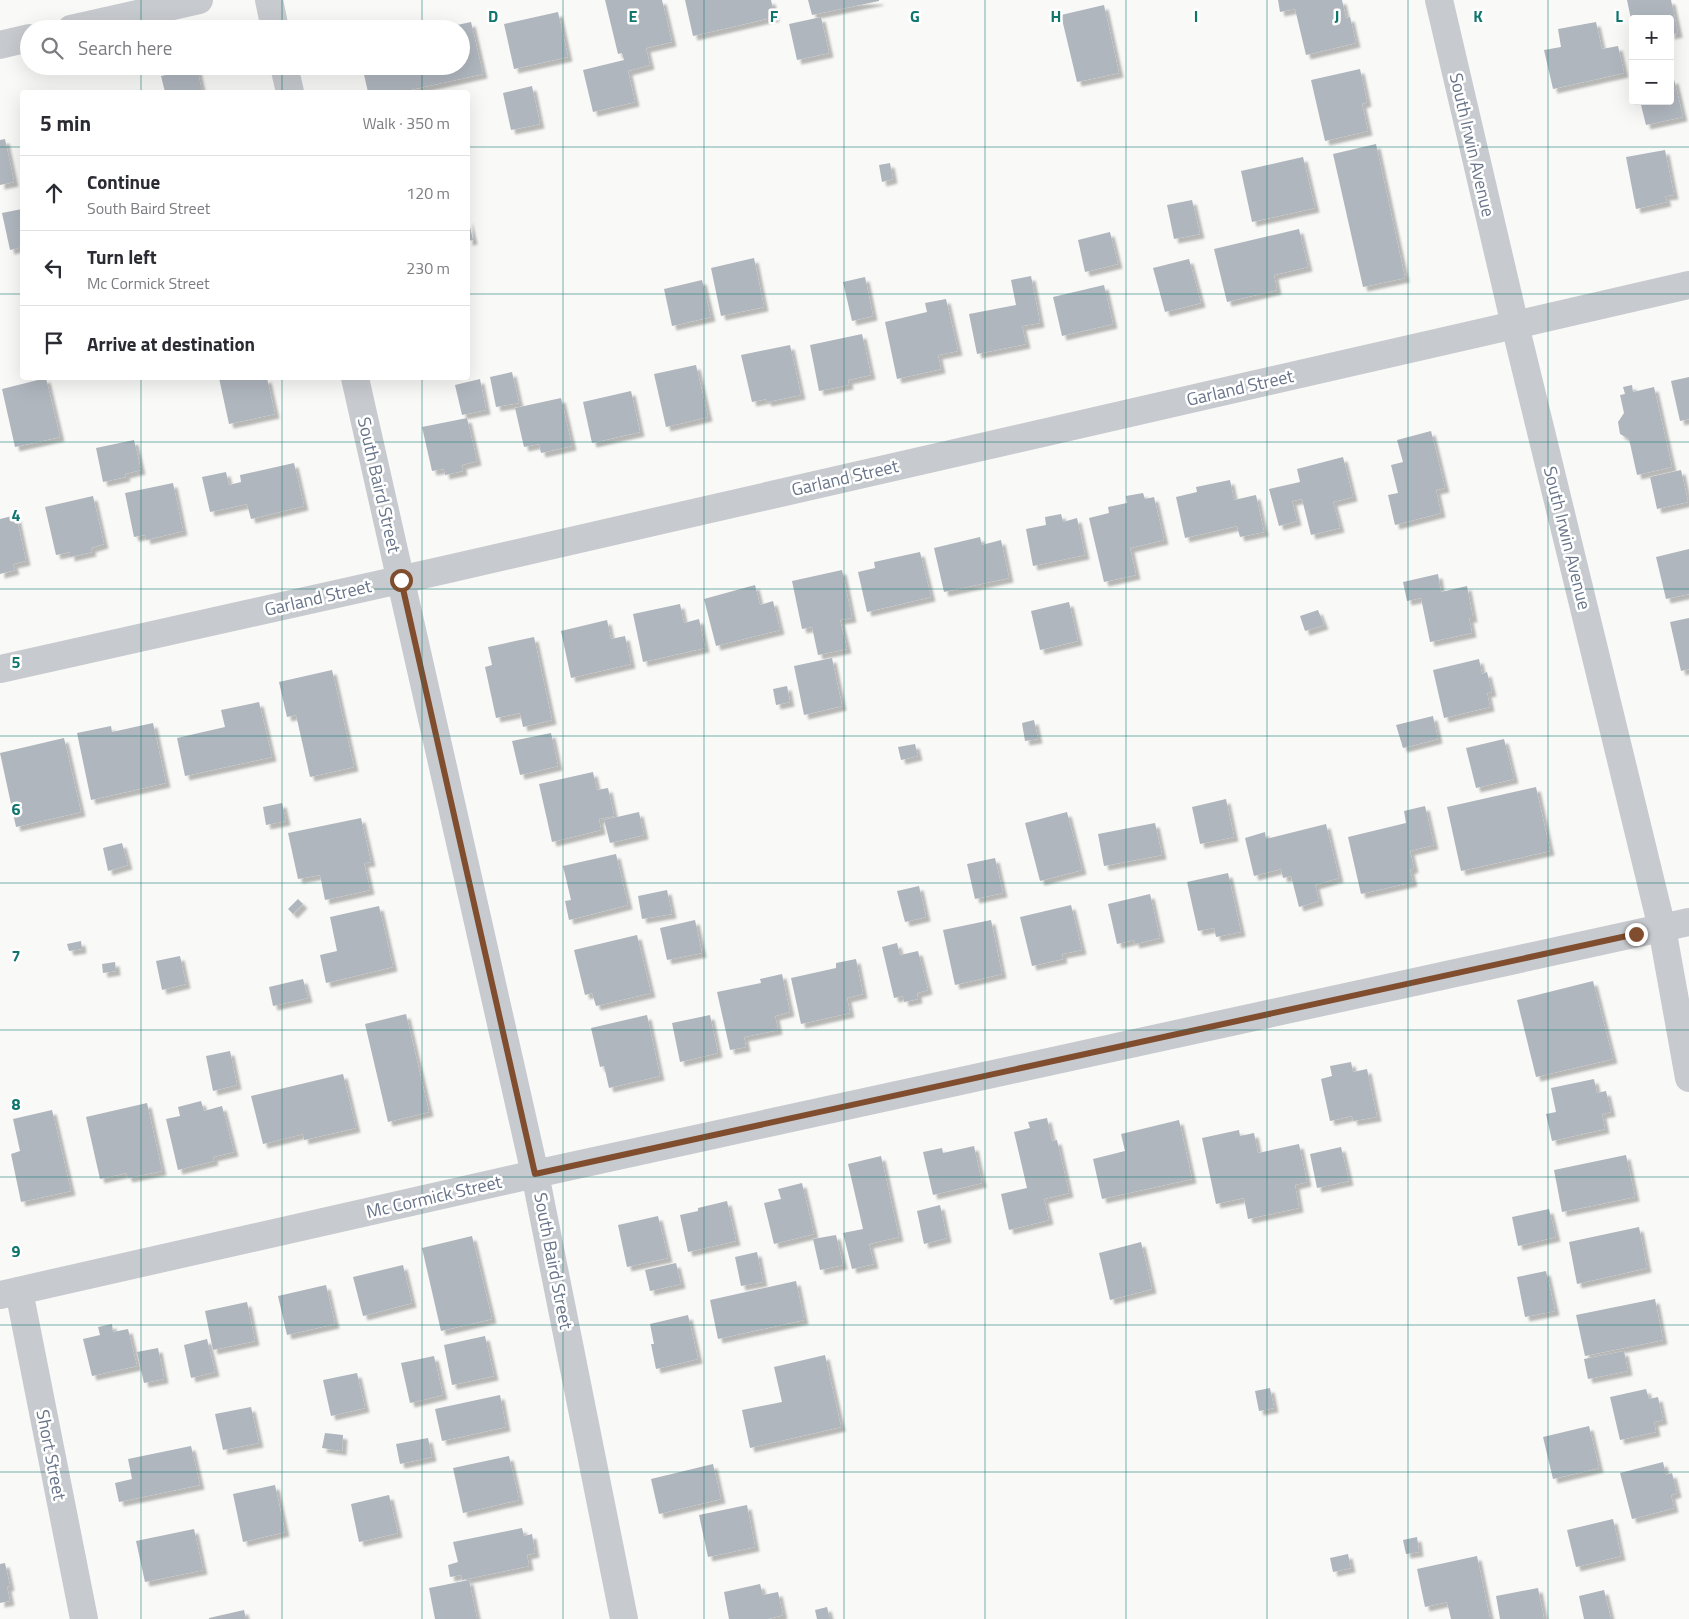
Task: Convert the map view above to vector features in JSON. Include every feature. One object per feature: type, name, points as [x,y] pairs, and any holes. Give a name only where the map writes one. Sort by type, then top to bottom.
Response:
[{"type":"street","points":[[111,20],[199,0]]},
{"type":"street","points":[[269,0],[273,20]]},
{"type":"street","name":"South Irwin Avenue","points":[[1438,0],[1662,928],[1689,1078]]},
{"type":"street","points":[[0,45],[20,40]]},
{"type":"street","points":[[286,75],[290,90]]},
{"type":"street","name":"Garland Street","points":[[0,669],[401,580],[1689,286]]},
{"type":"street","name":"South Baird Street","points":[[355,380],[535,1174],[624,1619]]},
{"type":"street","name":"Mc Cormick Street","points":[[9,1293],[535,1174],[1689,922]]},
{"type":"street","name":"Short Street","points":[[9,1293],[84,1619]]},
{"type":"building","points":[[605,0],[662,0],[672,42],[646,48],[650,65],[628,71],[635,102],[593,112],[583,70],[624,60],[622,53],[618,54]]},
{"type":"building","points":[[685,0],[771,0],[775,17],[693,36]]},
{"type":"building","points":[[808,0],[879,0],[879,1],[812,15]]},
{"type":"building","points":[[1278,0],[1342,0],[1346,18],[1350,17],[1356,43],[1306,55],[1295,9],[1280,12]]},
{"type":"building","points":[[1627,0],[1671,0],[1678,33],[1674,34],[1674,15],[1630,15]]},
{"type":"building","points":[[1104,5],[1119,73],[1077,82],[1061,15]]},
{"type":"building","points":[[558,12],[568,57],[514,69],[504,24]]},
{"type":"building","points":[[821,17],[829,53],[797,60],[789,24]]},
{"type":"building","points":[[470,22],[483,74],[410,90],[368,90],[364,75],[470,75]]},
{"type":"building","points":[[1596,22],[1602,49],[1618,46],[1624,73],[1553,89],[1544,50],[1561,47],[1558,29]]},
{"type":"building","points":[[1360,69],[1367,102],[1362,104],[1368,131],[1325,141],[1311,80]]},
{"type":"building","points":[[198,75],[202,90],[164,90],[161,76]]},
{"type":"building","points":[[1674,79],[1683,117],[1646,125],[1641,105],[1674,105]]},
{"type":"building","points":[[532,86],[540,124],[511,130],[503,93]]},
{"type":"building","points":[[5,139],[14,182],[0,185],[0,140]]},
{"type":"building","points":[[1376,144],[1405,278],[1363,287],[1333,154]]},
{"type":"building","points":[[1665,150],[1674,195],[1665,196],[1667,202],[1636,209],[1626,157]]},
{"type":"building","points":[[1303,157],[1315,208],[1252,222],[1241,171]]},
{"type":"building","points":[[890,163],[893,179],[882,182],[879,165]]},
{"type":"building","points":[[1192,200],[1200,234],[1174,239],[1167,205]]},
{"type":"building","points":[[20,209],[20,248],[10,250],[2,213]]},
{"type":"building","points":[[470,227],[473,240],[470,241]]},
{"type":"building","points":[[1299,229],[1308,267],[1274,275],[1277,290],[1227,302],[1214,249]]},
{"type":"building","points":[[1110,232],[1118,264],[1085,272],[1078,240]]},
{"type":"building","points":[[754,258],[764,307],[721,316],[711,268]]},
{"type":"building","points":[[1189,259],[1201,303],[1165,312],[1153,268]]},
{"type":"building","points":[[1031,276],[1040,323],[1022,326],[1026,344],[977,354],[969,314],[1016,305],[1011,280]]},
{"type":"building","points":[[865,277],[873,316],[852,321],[843,282]]},
{"type":"building","points":[[702,280],[711,317],[672,326],[664,289]]},
{"type":"building","points":[[1104,285],[1113,324],[1062,336],[1053,297]]},
{"type":"building","points":[[946,299],[958,351],[938,355],[941,369],[897,379],[885,322],[927,312],[925,303]]},
{"type":"building","points":[[862,334],[871,375],[848,380],[849,385],[819,391],[810,345]]},
{"type":"building","points":[[790,345],[801,395],[767,402],[766,399],[752,402],[741,355]]},
{"type":"building","points":[[696,365],[708,417],[666,427],[654,374]]},
{"type":"building","points":[[512,372],[519,403],[496,407],[490,377]]},
{"type":"building","points":[[1689,377],[1689,419],[1680,421],[1671,381]]},
{"type":"building","points":[[480,379],[486,410],[462,415],[455,385]]},
{"type":"building","points":[[38,380],[46,380],[60,437],[15,447],[2,389]]},
{"type":"building","points":[[219,380],[267,380],[275,414],[229,424]]},
{"type":"building","points":[[1632,385],[1633,392],[1654,387],[1672,467],[1637,475],[1629,439],[1620,434],[1618,422],[1624,413],[1620,395],[1625,394],[1623,387]]},
{"type":"building","points":[[631,391],[640,432],[592,443],[583,402]]},
{"type":"building","points":[[561,398],[572,446],[541,453],[539,444],[524,447],[515,408]]},
{"type":"building","points":[[467,418],[477,461],[462,465],[463,471],[445,475],[444,469],[432,471],[422,427]]},
{"type":"building","points":[[1431,431],[1445,488],[1436,490],[1441,513],[1395,525],[1388,495],[1398,493],[1391,465],[1403,462],[1397,440]]},
{"type":"building","points":[[134,440],[141,470],[125,474],[126,477],[103,482],[96,448]]},
{"type":"building","points":[[1343,457],[1353,497],[1333,502],[1340,528],[1311,535],[1302,499],[1292,501],[1297,521],[1279,526],[1269,489],[1300,482],[1297,469]]},
{"type":"building","points":[[294,463],[304,506],[251,519],[247,504],[210,512],[202,477],[226,472],[229,485],[241,482],[240,475]]},
{"type":"building","points":[[1681,470],[1688,502],[1657,509],[1650,477]]},
{"type":"building","points":[[1230,480],[1234,500],[1256,495],[1264,532],[1240,537],[1237,526],[1185,538],[1176,497],[1197,492],[1196,487]]},
{"type":"building","points":[[173,483],[183,531],[146,540],[145,535],[134,537],[125,493]]},
{"type":"building","points":[[1143,493],[1145,499],[1154,497],[1164,540],[1130,548],[1136,575],[1104,582],[1089,518],[1109,513],[1108,507],[1127,503],[1126,496]]},
{"type":"building","points":[[93,496],[104,544],[91,548],[92,552],[70,557],[70,552],[56,555],[45,507]]},
{"type":"building","points":[[1061,514],[1063,522],[1077,518],[1085,555],[1033,566],[1026,529],[1046,525],[1045,517]]},
{"type":"building","points":[[16,515],[26,561],[13,564],[15,570],[0,574],[0,519]]},
{"type":"building","points":[[980,537],[982,545],[1001,540],[1009,578],[944,592],[934,548]]},
{"type":"building","points":[[1689,549],[1689,594],[1666,599],[1656,557]]},
{"type":"building","points":[[920,552],[931,597],[867,612],[858,572],[875,568],[874,562]]},
{"type":"building","points":[[842,570],[852,618],[840,620],[847,649],[818,655],[812,627],[802,629],[792,581]]},
{"type":"building","points":[[1438,574],[1441,592],[1467,586],[1473,618],[1469,618],[1472,633],[1430,642],[1421,598],[1407,601],[1403,582]]},
{"type":"building","points":[[755,585],[760,605],[773,601],[780,630],[716,646],[704,599]]},
{"type":"building","points":[[1069,602],[1078,641],[1040,650],[1031,611]]},
{"type":"building","points":[[680,604],[684,623],[699,619],[705,648],[643,662],[633,614]]},
{"type":"building","points":[[1318,610],[1324,625],[1305,631],[1300,616]]},
{"type":"building","points":[[1689,618],[1689,669],[1681,671],[1670,622]]},
{"type":"building","points":[[607,620],[611,639],[625,636],[631,664],[571,678],[561,631]]},
{"type":"building","points":[[534,637],[552,720],[523,727],[520,713],[496,718],[485,667],[492,665],[488,647]]},
{"type":"building","points":[[832,658],[842,706],[804,715],[794,666]]},
{"type":"building","points":[[1479,659],[1482,674],[1487,672],[1492,692],[1487,693],[1490,707],[1444,718],[1433,670]]},
{"type":"building","points":[[332,670],[354,767],[310,777],[296,715],[287,717],[279,682]]},
{"type":"building","points":[[787,686],[790,702],[776,705],[773,689]]},
{"type":"building","points":[[259,702],[272,757],[185,776],[177,738],[225,727],[221,710]]},
{"type":"building","points":[[1433,716],[1438,739],[1403,748],[1396,725]]},
{"type":"building","points":[[1034,720],[1038,739],[1025,741],[1022,723]]},
{"type":"building","points":[[153,723],[166,783],[91,800],[77,733],[111,726],[112,732]]},
{"type":"building","points":[[551,733],[558,766],[520,775],[512,741]]},
{"type":"building","points":[[64,738],[81,812],[16,827],[0,753]]},
{"type":"building","points":[[1504,739],[1514,779],[1476,788],[1466,748]]},
{"type":"building","points":[[915,744],[918,756],[901,760],[898,747]]},
{"type":"building","points":[[593,772],[597,790],[608,788],[614,816],[599,819],[601,830],[552,842],[539,784]]},
{"type":"building","points":[[1536,787],[1550,851],[1461,871],[1447,807]]},
{"type":"building","points":[[1226,799],[1234,837],[1200,844],[1192,807]]},
{"type":"building","points":[[282,803],[286,821],[266,825],[263,807]]},
{"type":"building","points":[[1425,806],[1434,845],[1410,851],[1414,868],[1410,870],[1413,882],[1361,894],[1348,837],[1406,823],[1404,811]]},
{"type":"building","points":[[639,812],[644,835],[610,843],[604,820]]},
{"type":"building","points":[[1067,812],[1082,870],[1040,881],[1025,823]]},
{"type":"building","points":[[361,818],[371,862],[364,863],[370,890],[325,900],[320,875],[298,879],[288,833]]},
{"type":"building","points":[[1155,823],[1162,855],[1104,866],[1098,834]]},
{"type":"building","points":[[1326,824],[1339,878],[1315,885],[1319,901],[1299,907],[1291,876],[1283,878],[1281,869],[1254,876],[1245,838],[1265,832],[1266,839]]},
{"type":"building","points":[[122,843],[128,865],[108,871],[103,848]]},
{"type":"building","points":[[616,854],[628,905],[569,920],[565,901],[571,900],[563,866]]},
{"type":"building","points":[[995,858],[1003,893],[975,899],[967,864]]},
{"type":"building","points":[[1228,873],[1241,932],[1216,937],[1214,928],[1198,931],[1187,882]]},
{"type":"building","points":[[919,886],[926,917],[905,922],[897,891]]},
{"type":"building","points":[[667,890],[672,914],[642,919],[638,896]]},
{"type":"building","points":[[1150,894],[1160,938],[1135,944],[1134,940],[1117,944],[1108,904]]},
{"type":"building","points":[[298,899],[303,904],[293,914],[288,909]]},
{"type":"building","points":[[1071,905],[1082,950],[1062,954],[1063,959],[1032,966],[1020,917]]},
{"type":"building","points":[[379,906],[393,967],[326,983],[320,955],[337,951],[330,917]]},
{"type":"building","points":[[695,920],[702,953],[667,960],[660,928]]},
{"type":"building","points":[[991,920],[1002,974],[955,985],[943,930]]},
{"type":"building","points":[[637,935],[651,993],[596,1006],[592,993],[585,995],[574,950]]},
{"type":"building","points":[[81,941],[82,949],[69,951],[67,944]]},
{"type":"building","points":[[897,943],[900,955],[918,951],[928,990],[917,993],[918,999],[904,1002],[903,996],[894,998],[882,947]]},
{"type":"building","points":[[180,956],[186,984],[162,990],[156,961]]},
{"type":"building","points":[[856,959],[863,994],[847,998],[850,1013],[801,1024],[791,978],[836,968],[836,963]]},
{"type":"building","points":[[115,962],[116,971],[103,973],[102,964]]},
{"type":"building","points":[[782,974],[790,1012],[775,1016],[778,1030],[744,1037],[746,1047],[730,1050],[717,992],[761,983],[760,979]]},
{"type":"building","points":[[303,979],[308,998],[273,1006],[269,987]]},
{"type":"building","points":[[1593,981],[1613,1059],[1536,1077],[1517,1000]]},
{"type":"building","points":[[406,1014],[429,1112],[388,1122],[365,1024]]},
{"type":"building","points":[[647,1015],[660,1076],[609,1088],[604,1066],[600,1067],[591,1028]]},
{"type":"building","points":[[710,1015],[718,1053],[680,1062],[672,1023]]},
{"type":"building","points":[[230,1051],[237,1085],[213,1091],[206,1056]]},
{"type":"building","points":[[1351,1062],[1353,1072],[1367,1069],[1377,1117],[1353,1121],[1352,1116],[1330,1121],[1321,1079],[1332,1076],[1330,1066]]},
{"type":"building","points":[[343,1074],[356,1128],[304,1140],[303,1134],[263,1144],[251,1096]]},
{"type":"building","points":[[1594,1079],[1597,1093],[1606,1091],[1611,1112],[1602,1114],[1605,1129],[1552,1141],[1546,1114],[1556,1112],[1551,1088]]},
{"type":"building","points":[[201,1101],[204,1111],[222,1106],[234,1152],[213,1157],[214,1161],[178,1170],[166,1119],[180,1116],[178,1107]]},
{"type":"building","points":[[147,1103],[162,1171],[128,1178],[126,1173],[100,1179],[86,1117]]},
{"type":"building","points":[[52,1110],[71,1191],[21,1202],[11,1154],[20,1151],[13,1119]]},
{"type":"building","points":[[1047,1118],[1052,1141],[1057,1140],[1069,1193],[1044,1199],[1049,1220],[1009,1230],[1001,1194],[1027,1188],[1014,1132],[1030,1128],[1028,1122]]},
{"type":"building","points":[[1179,1120],[1192,1179],[1102,1199],[1093,1159],[1125,1151],[1121,1134]]},
{"type":"building","points":[[1239,1130],[1240,1136],[1254,1133],[1258,1153],[1299,1144],[1307,1182],[1295,1185],[1299,1208],[1248,1219],[1244,1198],[1216,1204],[1202,1138]]},
{"type":"building","points":[[974,1146],[982,1183],[933,1195],[923,1152],[942,1148],[943,1153]]},
{"type":"building","points":[[1341,1147],[1349,1181],[1317,1188],[1310,1154]]},
{"type":"building","points":[[1626,1155],[1635,1197],[1562,1212],[1554,1170]]},
{"type":"building","points":[[881,1156],[899,1237],[869,1244],[874,1264],[852,1269],[843,1233],[863,1229],[848,1164]]},
{"type":"building","points":[[802,1183],[814,1234],[774,1244],[764,1203],[781,1199],[778,1189]]},
{"type":"building","points":[[727,1201],[736,1241],[688,1252],[680,1215],[698,1211],[698,1208]]},
{"type":"building","points":[[940,1205],[947,1238],[924,1244],[917,1211]]},
{"type":"building","points":[[1549,1209],[1556,1237],[1518,1246],[1512,1217]]},
{"type":"building","points":[[658,1216],[668,1258],[627,1267],[618,1225]]},
{"type":"building","points":[[1639,1227],[1647,1268],[1577,1284],[1569,1242]]},
{"type":"building","points":[[836,1235],[843,1265],[820,1270],[813,1239]]},
{"type":"building","points":[[472,1236],[492,1319],[441,1331],[422,1248]]},
{"type":"building","points":[[1141,1242],[1152,1289],[1110,1300],[1099,1253]]},
{"type":"building","points":[[757,1252],[763,1282],[741,1286],[735,1257]]},
{"type":"building","points":[[676,1263],[681,1284],[650,1291],[645,1270]]},
{"type":"building","points":[[403,1265],[412,1303],[363,1316],[353,1277]]},
{"type":"building","points":[[1546,1271],[1555,1311],[1525,1317],[1517,1277]]},
{"type":"building","points":[[796,1281],[804,1320],[718,1339],[710,1300]]},
{"type":"building","points":[[326,1285],[335,1324],[287,1335],[278,1296]]},
{"type":"building","points":[[1655,1299],[1663,1340],[1585,1356],[1576,1315]]},
{"type":"building","points":[[247,1302],[255,1341],[213,1350],[205,1311]]},
{"type":"building","points":[[688,1315],[698,1359],[656,1369],[651,1344],[654,1344],[650,1324]]},
{"type":"building","points":[[112,1324],[113,1332],[128,1329],[137,1366],[92,1376],[83,1339],[100,1335],[98,1327]]},
{"type":"building","points":[[485,1336],[494,1376],[452,1385],[444,1345]]},
{"type":"building","points":[[207,1339],[215,1372],[191,1378],[184,1345]]},
{"type":"building","points":[[158,1348],[164,1379],[144,1383],[137,1352]]},
{"type":"building","points":[[1624,1351],[1628,1371],[1588,1379],[1584,1359]]},
{"type":"building","points":[[825,1355],[841,1427],[750,1448],[742,1410],[782,1402],[774,1367]]},
{"type":"building","points":[[434,1356],[443,1395],[410,1403],[401,1363]]},
{"type":"building","points":[[357,1373],[365,1408],[331,1416],[323,1380]]},
{"type":"building","points":[[1270,1388],[1274,1408],[1259,1411],[1255,1391]]},
{"type":"building","points":[[1646,1389],[1649,1399],[1658,1397],[1663,1420],[1654,1422],[1656,1432],[1620,1440],[1610,1397]]},
{"type":"building","points":[[500,1395],[506,1427],[442,1441],[435,1409]]},
{"type":"building","points":[[251,1407],[259,1443],[223,1450],[215,1414]]},
{"type":"building","points":[[1589,1426],[1599,1468],[1553,1479],[1543,1437]]},
{"type":"building","points":[[325,1433],[343,1435],[342,1451],[322,1448]]},
{"type":"building","points":[[428,1438],[432,1457],[400,1464],[396,1444]]},
{"type":"building","points":[[191,1446],[200,1485],[119,1502],[115,1483],[132,1479],[128,1459]]},
{"type":"building","points":[[509,1456],[519,1500],[463,1513],[453,1468]]},
{"type":"building","points":[[1663,1462],[1666,1475],[1672,1473],[1677,1493],[1671,1495],[1674,1508],[1632,1519],[1620,1473]]},
{"type":"building","points":[[713,1464],[721,1499],[659,1514],[651,1479]]},
{"type":"building","points":[[275,1485],[285,1532],[243,1542],[233,1494]]},
{"type":"building","points":[[389,1495],[398,1533],[359,1542],[351,1504]]},
{"type":"building","points":[[747,1505],[755,1547],[708,1557],[699,1515]]},
{"type":"building","points":[[1613,1519],[1621,1556],[1576,1567],[1567,1530]]},
{"type":"building","points":[[522,1528],[524,1536],[532,1534],[535,1553],[527,1555],[529,1566],[462,1580],[461,1575],[450,1577],[448,1565],[458,1562],[453,1542]]},
{"type":"building","points":[[194,1529],[203,1570],[145,1582],[136,1541]]},
{"type":"building","points":[[1417,1537],[1419,1552],[1406,1554],[1403,1540]]},
{"type":"building","points":[[1348,1554],[1351,1568],[1333,1572],[1330,1558]]},
{"type":"building","points":[[1477,1556],[1490,1619],[1451,1619],[1447,1602],[1425,1607],[1417,1569]]},
{"type":"building","points":[[5,1563],[10,1586],[7,1587],[10,1601],[0,1603],[0,1564]]},
{"type":"building","points":[[469,1580],[477,1619],[435,1619],[429,1588]]},
{"type":"building","points":[[760,1584],[763,1595],[778,1592],[783,1615],[768,1619],[729,1619],[724,1592]]},
{"type":"building","points":[[1538,1588],[1544,1619],[1500,1619],[1496,1596]]},
{"type":"building","points":[[1604,1590],[1611,1619],[1584,1619],[1579,1596]]},
{"type":"building","points":[[827,1607],[830,1619],[817,1619],[815,1610]]},
{"type":"building","points":[[244,1610],[246,1619],[209,1619],[209,1618]]},
{"type":"route","points":[[401,580],[535,1174],[1636,934]]}]
